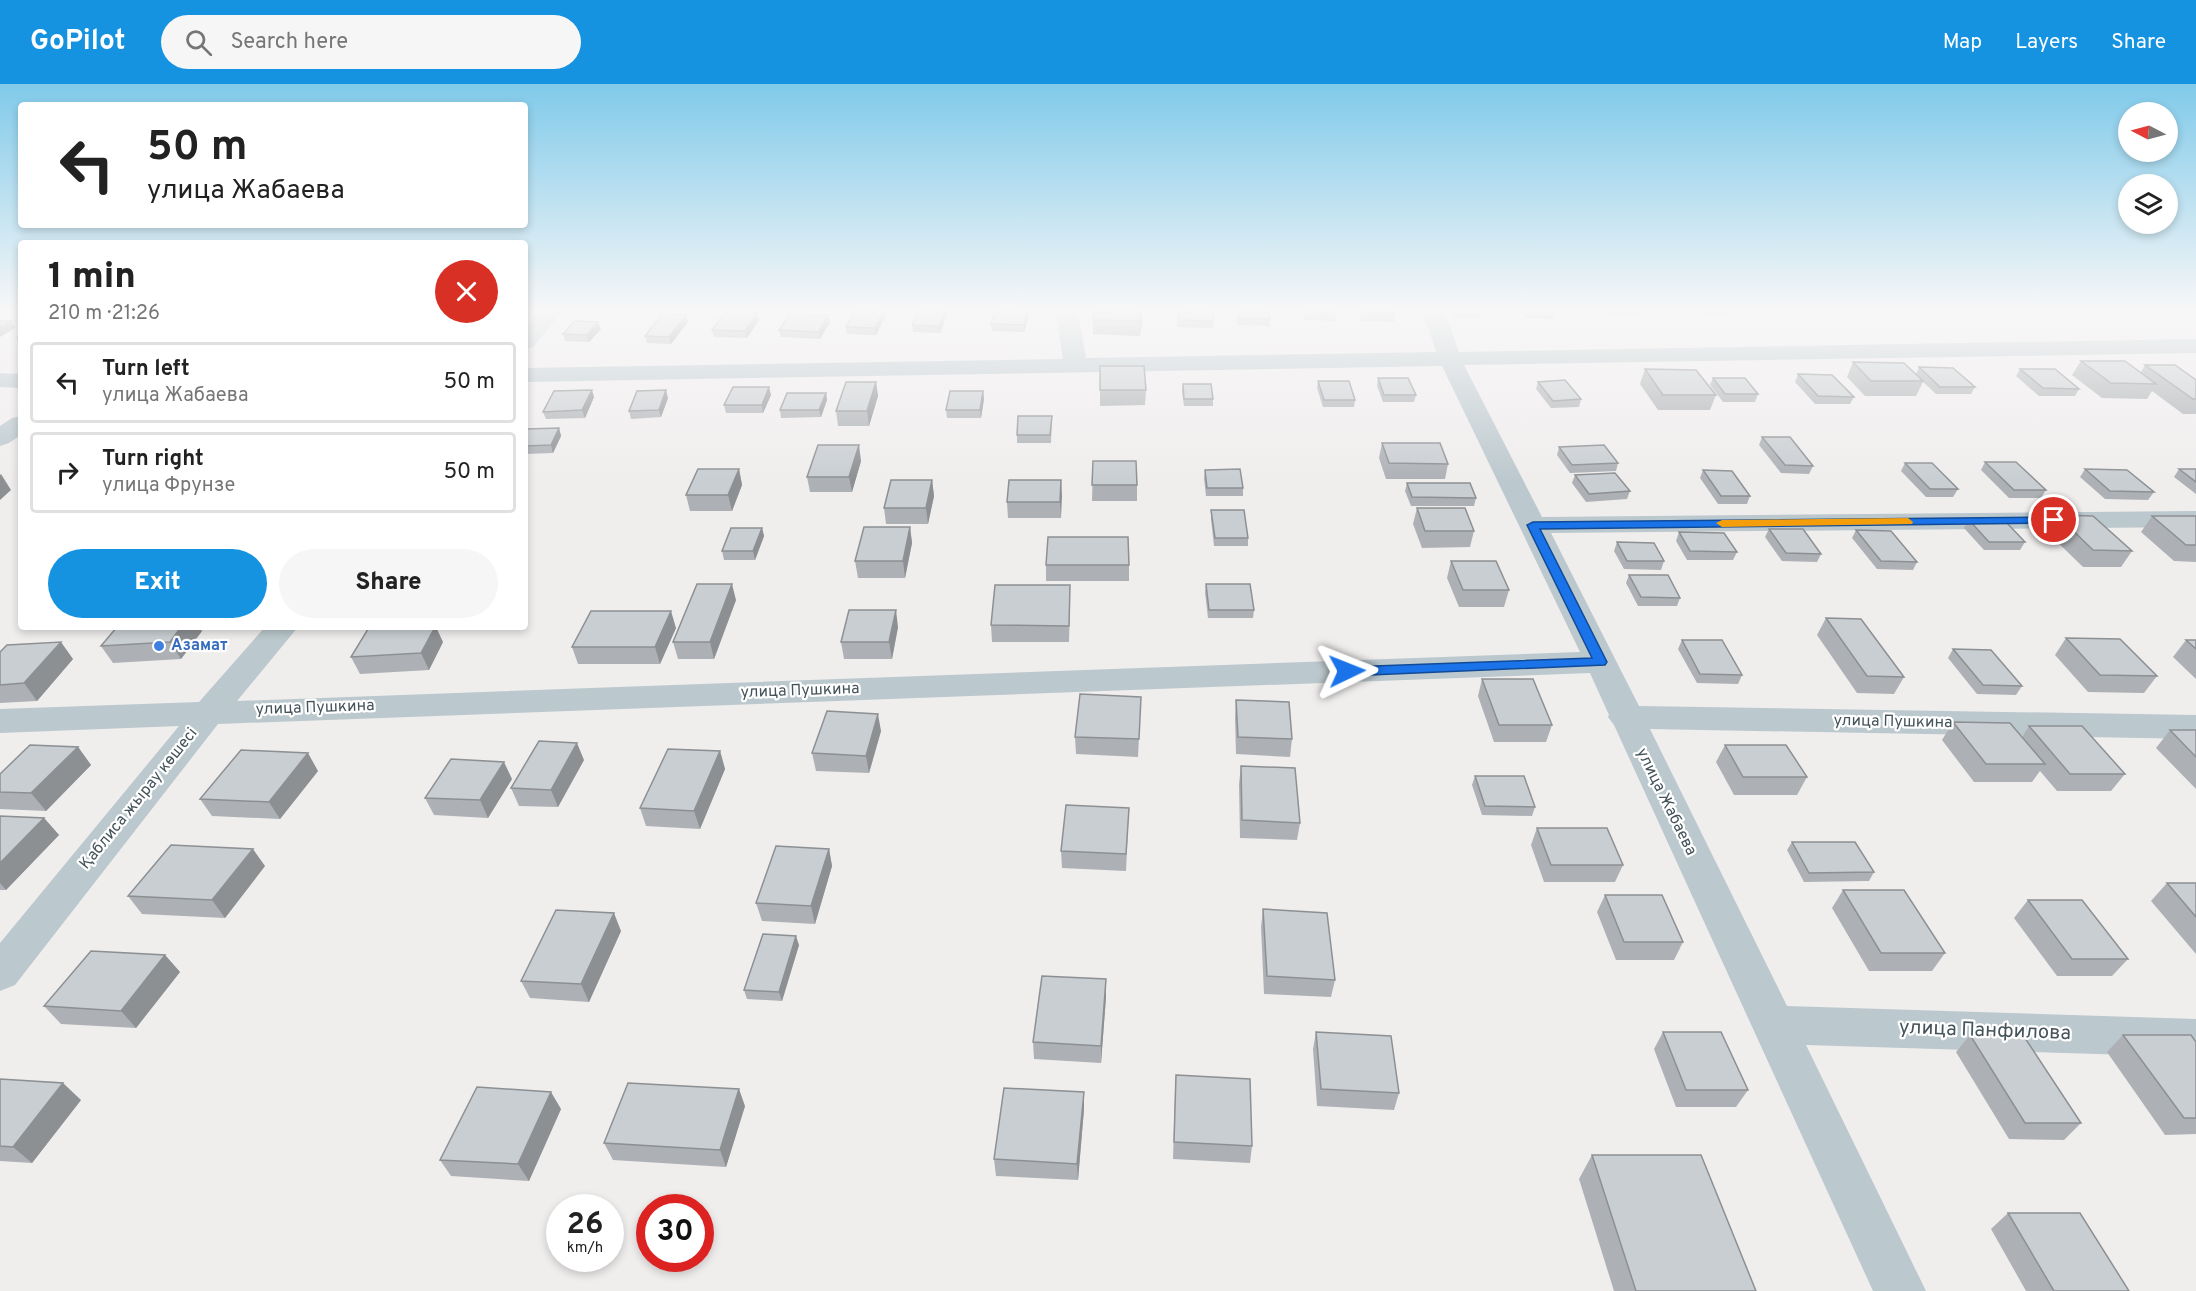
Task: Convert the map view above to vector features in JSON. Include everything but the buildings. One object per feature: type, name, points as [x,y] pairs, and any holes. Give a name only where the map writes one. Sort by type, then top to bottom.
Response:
[{"type":"street","points":[[528,375],[934,368]]},
{"type":"street","name":"улица Жабаева","points":[[1454,368],[1600,662],[1900,1291]]},
{"type":"street","points":[[0,380],[18,381]]},
{"type":"street","points":[[0,438],[18,425]]},
{"type":"street","points":[[1533,525],[2196,519]]},
{"type":"street","name":"Қаблиса жырау көшесі","points":[[0,973],[209,712],[279,630]]},
{"type":"street","name":"улица Пушкина","points":[[0,721],[1600,662]]},
{"type":"street","name":"улица Пушкина","points":[[1626,717],[2196,727]]},
{"type":"street","name":"улица Панфилова","points":[[1774,1025],[2196,1038]]},
{"type":"slow traffic","points":[[1722,523],[1908,522]]},
{"type":"place","name":"Азамат","points":[[159,646]]},
{"type":"route","points":[[1347,671],[1600,662],[1533,525],[2054,520]]}]
